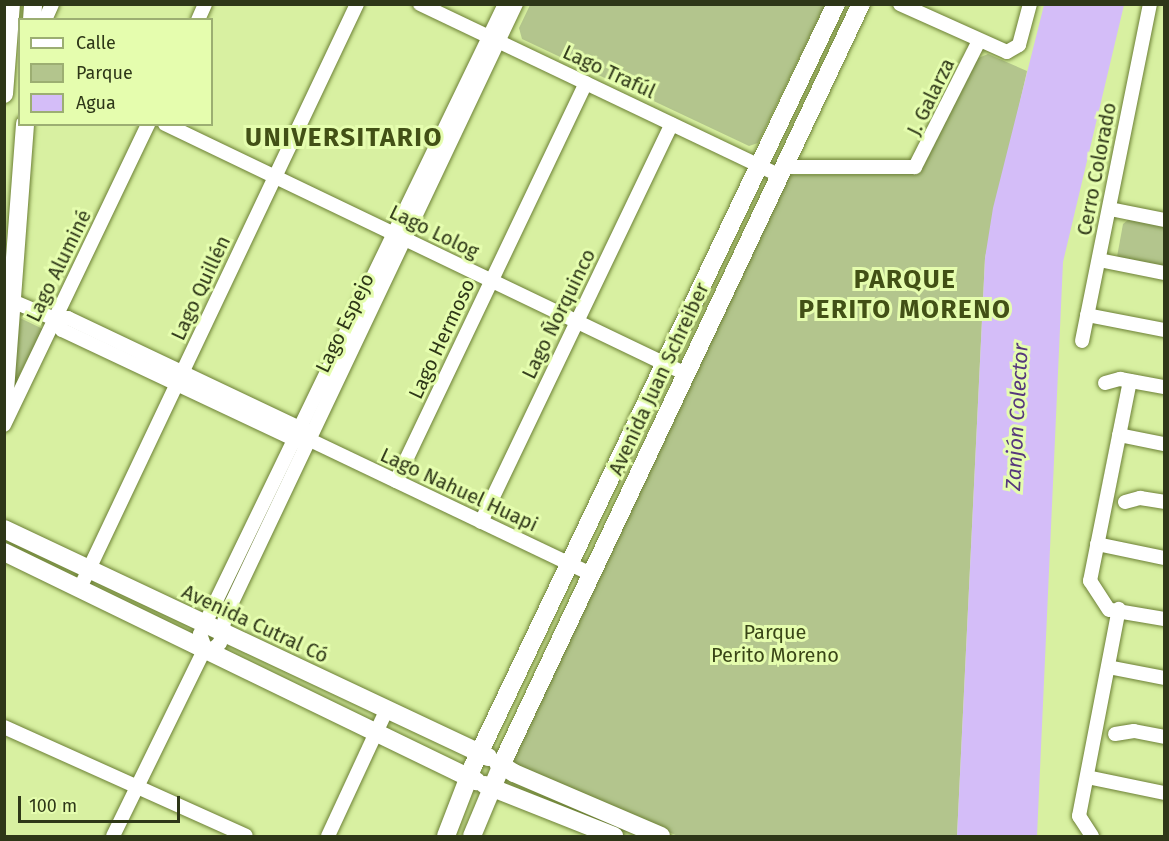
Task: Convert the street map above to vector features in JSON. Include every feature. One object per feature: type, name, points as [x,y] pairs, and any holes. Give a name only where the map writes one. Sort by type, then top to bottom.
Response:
[{"type":"main road","points":[[4,94],[12,49],[11,4]]},
{"type":"main road","name":"Avenida Juan Schreiber","points":[[472,837],[487,771],[570,564],[837,4]]},
{"type":"main road","name":"Avenida Juan Schreiber","points":[[446,837],[487,771],[591,574],[861,4]]},
{"type":"main road","points":[[4,404],[8,299],[25,126]]},
{"type":"main road","name":"Avenida Cutral Có","points":[[4,529],[386,711],[487,771],[614,837]]},
{"type":"main road","name":"Avenida Cutral Có","points":[[4,552],[377,730],[654,836]]},
{"type":"street","points":[[46,18],[52,4]]},
{"type":"street","points":[[199,18],[205,4]]},
{"type":"street","name":"Lago Quillén","points":[[80,588],[357,4]]},
{"type":"street","name":"Lago Trafúl","points":[[420,4],[760,166],[782,171]]},
{"type":"street","name":"Lago Espejo","points":[[494,39],[505,4]]},
{"type":"street","name":"Lago Espejo","points":[[113,837],[205,648],[199,636],[214,629],[303,437],[494,39],[516,4]]},
{"type":"street","points":[[900,4],[979,41],[1012,51],[1020,41],[1030,4]]},
{"type":"street","name":"Cerro Colorado","points":[[1082,341],[1150,4]]},
{"type":"street","name":"J. Galarza","points":[[782,171],[915,167],[979,41]]},
{"type":"street","name":"Lago Hermoso","points":[[396,481],[585,83]]},
{"type":"street","name":"Lago Ñorquinco","points":[[481,522],[672,124]]},
{"type":"street","name":"Lago Aluminé","points":[[4,425],[147,126]]},
{"type":"street","name":"Lago Lolog","points":[[169,126],[686,374]]},
{"type":"street","points":[[1110,209],[1164,220]]},
{"type":"street","points":[[1099,260],[1164,273]]},
{"type":"street","name":"Lago Nahuel Huapi","points":[[8,299],[55,320],[68,318],[179,378],[591,574]]},
{"type":"street","points":[[1087,315],[1164,330]]},
{"type":"street","points":[[1092,837],[1079,816],[1108,667],[1110,610],[1090,581],[1130,381]]},
{"type":"street","points":[[1105,383],[1130,381],[1164,387]]},
{"type":"street","points":[[1119,435],[1164,444]]},
{"type":"street","points":[[1125,502],[1140,498],[1164,502]]},
{"type":"street","points":[[1097,544],[1164,558]]},
{"type":"street","points":[[1110,610],[1164,619]]},
{"type":"street","points":[[1108,667],[1164,678]]},
{"type":"street","points":[[328,837],[386,711]]},
{"type":"street","points":[[4,727],[246,837]]},
{"type":"street","points":[[1115,734],[1134,731],[1164,737]]},
{"type":"street","points":[[1087,777],[1164,793]]},
{"type":"street","points":[[211,837],[217,823]]},
{"type":"green space","points":[[530,4],[825,5],[758,143],[749,146],[522,39],[519,28]]},
{"type":"green space","name":"Parque Perito Moreno","points":[[988,54],[1027,71],[985,258],[957,836],[678,836],[515,769],[511,757],[789,175],[905,174],[920,170],[976,59]]},
{"type":"green space","points":[[1129,219],[1164,225],[1164,268],[1117,257],[1123,224]]},
{"type":"green space","points":[[20,318],[43,329],[13,387]]},
{"type":"water","name":"Zanjón Colector","points":[[1044,5],[1124,5],[1063,262],[1037,836],[957,836],[985,258],[993,208]]},
{"type":"district","name":"UNIVERSITARIO","points":[[344,138]]},
{"type":"district","name":"PARQUE PERITO MORENO","points":[[905,295]]}]
